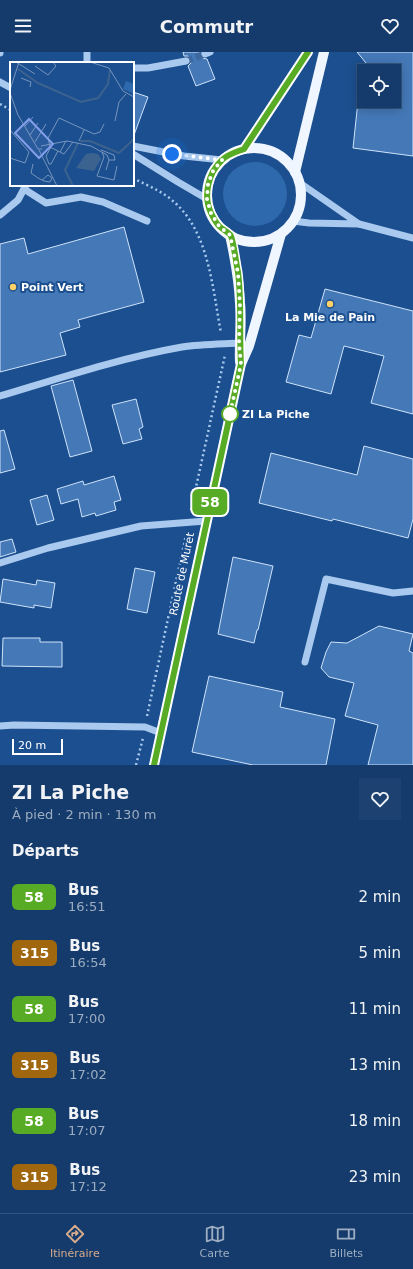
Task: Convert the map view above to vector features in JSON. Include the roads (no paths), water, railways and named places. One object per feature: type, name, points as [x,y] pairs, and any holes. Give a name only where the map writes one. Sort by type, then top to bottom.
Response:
[{"type":"main road","points":[[244,149],[308,52]]},
{"type":"main road","points":[[295,172],[324,52]]},
{"type":"main road","name":"Route de Muret","points":[[259,148],[273,152],[286,160],[295,172],[300,183],[301,196],[299,209],[293,221],[281,234],[271,239],[250,242],[240,240],[230,235],[219,226],[211,213],[207,199],[208,184],[213,171],[222,160],[232,153],[244,149],[259,148]]},
{"type":"main road","name":"Route de Muret","points":[[154,765],[241,364],[249,346],[281,234]]},
{"type":"main road","name":"Route de Muret","points":[[230,235],[238,273],[240,305],[239,343],[241,364]]},
{"type":"street","points":[[134,68],[148,68],[186,61]]},
{"type":"street","points":[[0,82],[10,87]]},
{"type":"street","points":[[134,146],[184,156],[222,160]]},
{"type":"street","points":[[134,155],[207,199]]},
{"type":"street","points":[[300,183],[359,224]]},
{"type":"street","points":[[0,215],[18,200],[25,187],[46,204],[81,197],[103,202],[147,221]]},
{"type":"street","points":[[293,221],[309,223],[359,224],[413,238]]},
{"type":"street","points":[[0,396],[95,367],[154,353],[183,347],[239,343]]},
{"type":"street","points":[[0,563],[48,548],[141,526],[206,521]]},
{"type":"street","points":[[305,662],[326,579],[393,593],[413,591]]},
{"type":"street","points":[[0,726],[145,727],[161,733]]},
{"type":"tunnel","points":[[186,61],[205,54]]},
{"type":"place","name":"Point Vert","points":[[13,287]]},
{"type":"place","name":"La Mie de Pain","points":[[330,304]]},
{"type":"place","name":"ZI La Piche","points":[[230,414]]}]
